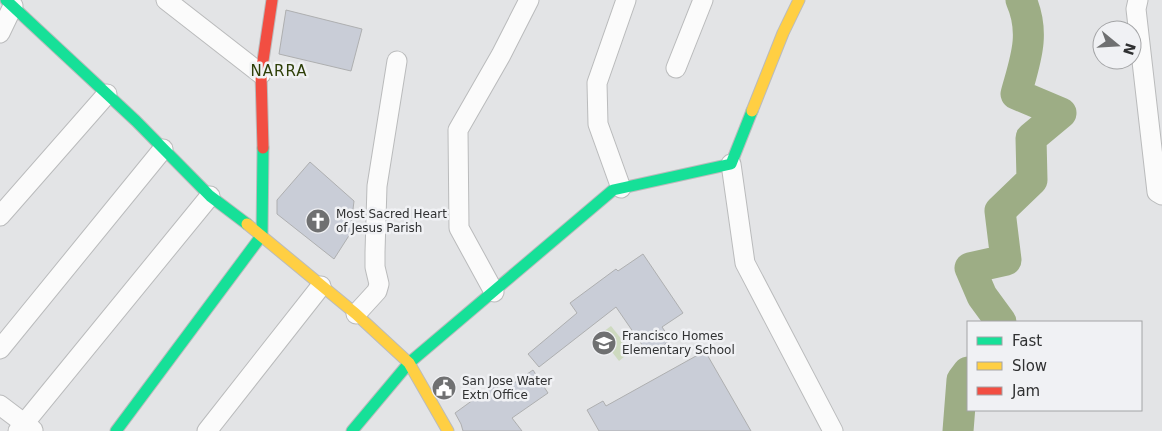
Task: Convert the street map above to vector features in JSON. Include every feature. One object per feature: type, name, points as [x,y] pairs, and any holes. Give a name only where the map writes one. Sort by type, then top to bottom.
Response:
[{"type":"street","points":[[166,0],[261,74]]},
{"type":"street","points":[[116,431],[262,235],[263,114],[261,74],[272,0]]},
{"type":"street","points":[[494,292],[459,228],[458,130],[501,55],[528,0]]},
{"type":"street","points":[[621,188],[598,124],[597,83],[626,0]]},
{"type":"street","points":[[676,68],[703,0]]},
{"type":"street","points":[[799,0],[783,33],[731,164],[745,263],[833,431]]},
{"type":"street","points":[[1138,0],[1136,9],[1157,192],[1162,196]]},
{"type":"street","points":[[0,33],[10,3],[107,94],[210,196],[262,235],[356,314],[409,363],[448,431]]},
{"type":"street","points":[[356,314],[377,291],[379,284],[375,267],[377,186],[397,61]]},
{"type":"street","points":[[0,216],[107,94]]},
{"type":"street","points":[[0,349],[163,149]]},
{"type":"street","points":[[352,431],[409,363],[613,190],[731,164]]},
{"type":"street","points":[[0,405],[25,428],[210,196]]},
{"type":"street","points":[[207,431],[321,286]]},
{"type":"green space","points":[[611,326],[631,351],[619,361],[599,335]]},
{"type":"building","points":[[286,10],[362,29],[351,71],[279,54]]},
{"type":"building","name":"Most Sacred Heart of Jesus Parish","points":[[310,162],[354,201],[350,234],[334,259],[277,214],[277,200]]},
{"type":"building","points":[[643,254],[683,313],[662,327],[671,340],[649,355],[616,307],[539,367],[528,354],[577,313],[570,303],[616,269],[618,271]]},
{"type":"building","points":[[705,351],[751,431],[599,431],[587,410],[603,401],[606,406]]},
{"type":"building","points":[[533,370],[548,393],[512,418],[522,431],[463,431],[455,413],[495,384],[501,392]]},
{"type":"waterway","points":[[1000,321],[982,296],[970,268],[1006,260],[1000,211],[1032,180],[1031,138],[1061,113],[1016,94],[1028,47],[1028,24],[1021,0]]},
{"type":"waterway","points":[[958,431],[962,380],[967,373]]},
{"type":"traffic: fast","points":[[6,0],[136,121],[210,196],[247,224]]},
{"type":"traffic: fast","points":[[352,431],[409,363],[613,190],[731,164],[752,111]]},
{"type":"traffic: fast","points":[[116,431],[262,235],[263,148]]},
{"type":"traffic: slow","points":[[752,111],[783,33],[799,0]]},
{"type":"traffic: slow","points":[[247,224],[356,314],[409,363],[448,431]]},
{"type":"traffic: jam","points":[[263,148],[261,74],[272,0]]},
{"type":"place","name":"Most Sacred Heart of Jesus Parish","points":[[318,221]]},
{"type":"place","name":"Francisco Homes Elementary School","points":[[604,343]]},
{"type":"place","name":"San Jose Water Extn Office","points":[[444,388]]},
{"type":"district","name":"NARRA","points":[[279,71]]}]
